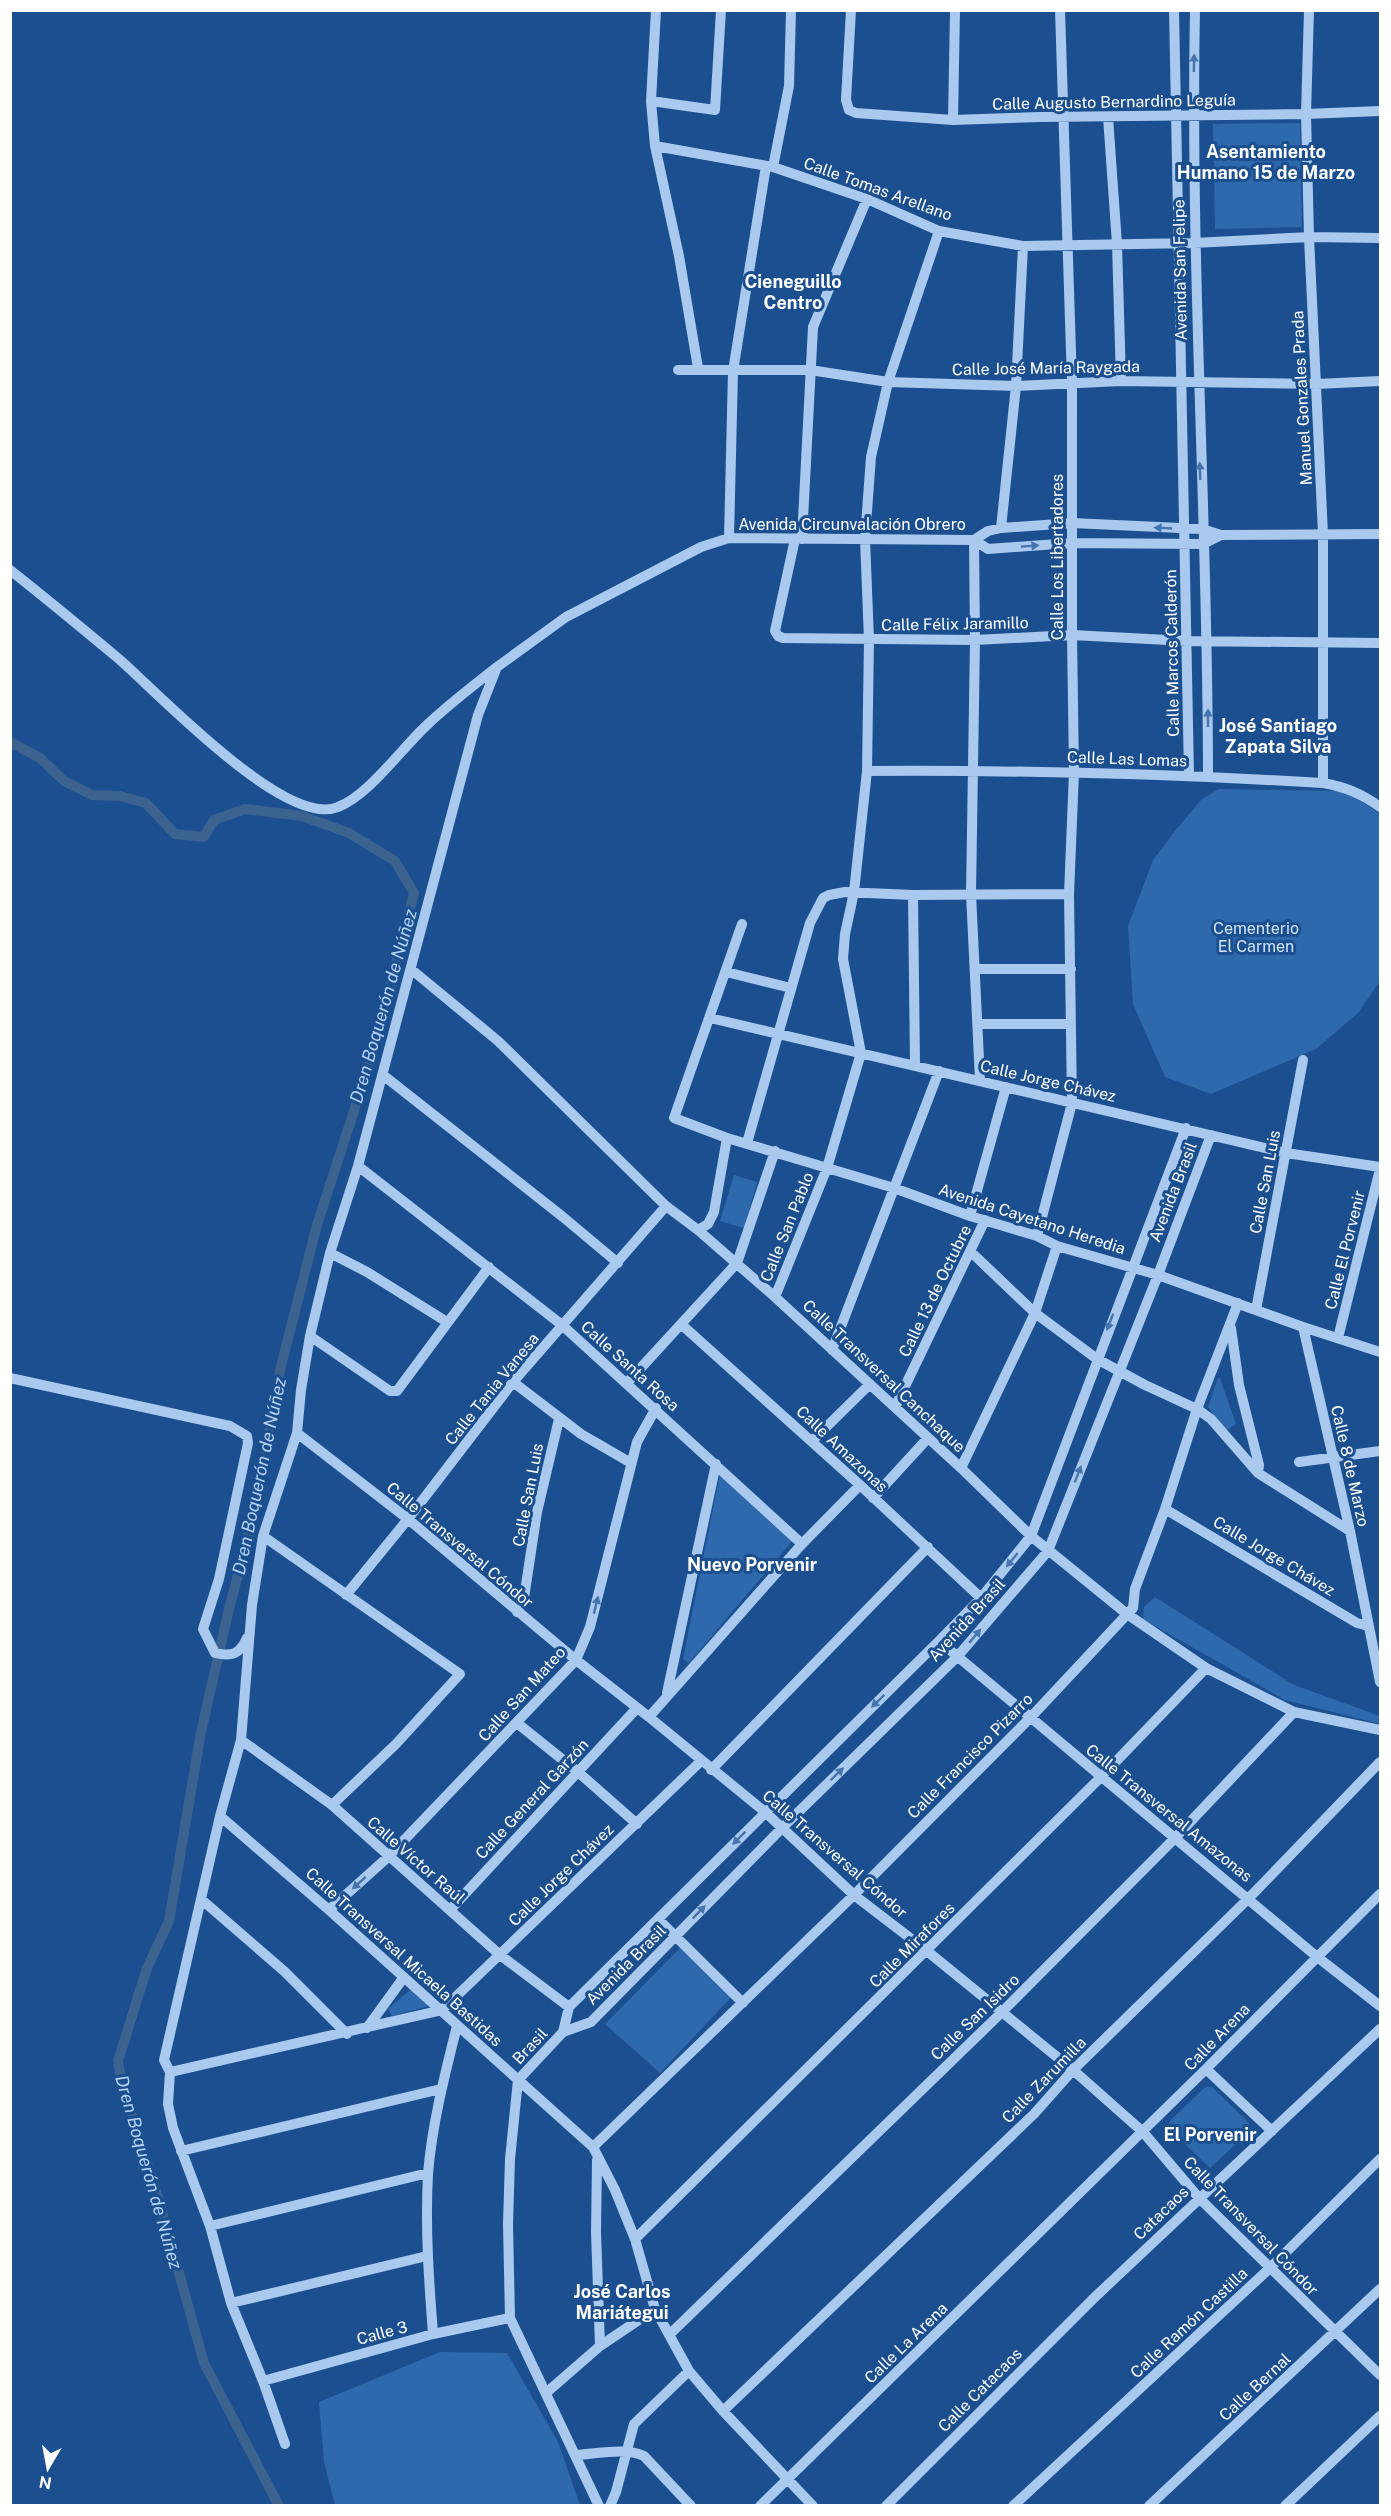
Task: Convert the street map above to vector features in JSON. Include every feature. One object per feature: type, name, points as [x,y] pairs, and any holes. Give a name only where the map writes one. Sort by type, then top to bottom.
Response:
[{"type":"street","points":[[656,10],[651,101],[655,146],[679,256],[698,369]]},
{"type":"street","points":[[651,101],[715,110],[721,10]]},
{"type":"street","points":[[729,538],[733,371],[770,166],[789,86],[791,10]]},
{"type":"street","name":"Calle Augusto Bernardino Leguía","points":[[851,10],[846,100],[849,110],[856,113],[953,120],[1380,111]]},
{"type":"street","points":[[953,120],[955,10]]},
{"type":"street","name":"Calle Los Libertadores","points":[[1037,1236],[1072,1103],[1069,894],[1074,772],[1071,543],[1072,383],[1060,10]]},
{"type":"street","name":"Avenida San Felipe","points":[[1174,10],[1184,529]]},
{"type":"street","name":"Avenida San Felipe","points":[[1195,10],[1192,115],[1202,530]]},
{"type":"street","name":"Manuel Gonzales Prada","points":[[1309,10],[1306,114],[1309,237],[1323,534],[1323,783]]},
{"type":"street","points":[[1108,117],[1117,244],[1121,381]]},
{"type":"street","name":"Calle Tomas Arellano","points":[[655,146],[770,166],[867,199],[939,231],[1023,246],[1194,243],[1309,237],[1380,238]]},
{"type":"street","points":[[798,539],[813,327],[867,199]]},
{"type":"street","points":[[861,1053],[843,959],[845,934],[854,892],[867,771],[868,640],[865,539],[871,457],[888,382],[939,231]]},
{"type":"street","points":[[1001,528],[1016,386],[1023,246]]},
{"type":"street","name":"Calle José María Raygada","points":[[678,369],[810,370],[888,382],[1016,386],[1121,381],[1317,384],[1380,381]]},
{"type":"street","name":"Avenida Circunvalación Obrero","points":[[974,540],[988,531],[1001,528],[1072,523],[1202,530],[1221,535],[1380,534]]},
{"type":"street","name":"Calle Marcos Calderón","points":[[1184,529],[1189,776]]},
{"type":"street","name":"Calle Marcos Calderón","points":[[1202,530],[1208,641],[1208,776]]},
{"type":"street","name":"Avenida Circunvalación Obrero","points":[[10,570],[120,660],[238,767],[271,789],[312,809],[336,808],[362,794],[428,723],[497,667],[566,617],[701,547],[729,538],[974,540],[988,549],[1071,543],[1203,544],[1221,535]]},
{"type":"street","name":"Calle Félix Jaramillo","points":[[798,539],[776,631],[778,636],[783,638],[975,640],[1072,635],[1187,641],[1380,643]]},
{"type":"street","points":[[974,540],[975,640],[971,894],[980,1080]]},
{"type":"street","points":[[285,2444],[263,2381],[231,2303],[210,2226],[173,2128],[168,2104],[170,2072],[165,2061],[220,1816],[241,1740],[249,1633],[263,1536],[297,1433],[310,1336],[330,1253],[358,1166],[383,1075],[462,769],[478,715],[497,667]]},
{"type":"street","name":"Calle Las Lomas","points":[[867,771],[1074,772],[1208,776],[1323,783],[1359,792],[1380,807]]},
{"type":"street","points":[[747,1143],[810,923],[818,905],[829,895],[854,892],[913,895],[1069,894]]},
{"type":"street","points":[[913,895],[915,1065]]},
{"type":"street","points":[[710,1018],[742,924]]},
{"type":"street","points":[[976,969],[1071,969]]},
{"type":"street","name":"Calle Transversal Canchaque","points":[[411,970],[498,1041],[666,1206],[698,1230],[775,1297],[896,1407],[1031,1536],[1127,1614],[1206,1668],[1294,1712],[1380,1730]]},
{"type":"street","points":[[726,972],[791,988]]},
{"type":"street","name":"Calle Jorge Chávez","points":[[710,1018],[1286,1153],[1380,1168]]},
{"type":"street","name":"Avenida Cayetano Heredia","points":[[710,1018],[674,1118],[727,1137],[894,1188],[970,1216],[1037,1236],[1057,1246],[1158,1275],[1380,1352]]},
{"type":"street","points":[[978,1024],[1071,1024]]},
{"type":"street","name":"Calle San Pablo","points":[[775,1297],[827,1168],[861,1053]]},
{"type":"street","name":"Calle San Luis","points":[[1256,1310],[1303,1060]]},
{"type":"street","points":[[832,1350],[939,1071]]},
{"type":"street","points":[[383,1075],[618,1263]]},
{"type":"street","points":[[970,1216],[1006,1087]]},
{"type":"street","name":"Avenida Brasil","points":[[563,2032],[569,2007],[939,1641],[981,1598],[1031,1536],[1186,1128]]},
{"type":"street","name":"Avenida Brasil","points":[[563,2032],[591,2022],[782,1828],[957,1657],[1048,1551],[1211,1135]]},
{"type":"street","points":[[698,1230],[708,1224],[714,1212],[727,1137]]},
{"type":"street","points":[[627,1383],[737,1263],[775,1151]]},
{"type":"street","name":"Calle Santa Rosa","points":[[358,1166],[562,1325],[656,1408],[802,1544]]},
{"type":"street","name":"Calle El Porvenir","points":[[1338,1338],[1380,1168]]},
{"type":"street","name":"Calle Tania Vanesa","points":[[346,1594],[408,1519],[513,1382],[666,1206]]},
{"type":"street","name":"Calle 13 de Octubre","points":[[896,1407],[985,1220]]},
{"type":"street","points":[[961,1468],[1035,1313],[1057,1246]]},
{"type":"street","points":[[971,1252],[1035,1313],[1097,1359],[1197,1409],[1211,1419],[1258,1473],[1350,1531]]},
{"type":"street","points":[[330,1253],[367,1272],[447,1322]]},
{"type":"street","points":[[310,1336],[394,1392],[397,1391],[489,1267]]},
{"type":"street","name":"Calle Francisco Pizarro","points":[[595,2152],[1031,1717],[1133,1608],[1135,1589],[1165,1509],[1197,1409],[1231,1328],[1238,1303]]},
{"type":"street","name":"Calle Amazonas","points":[[682,1325],[812,1441],[981,1598]]},
{"type":"street","name":"Calle 8 de Marzo","points":[[1303,1327],[1350,1531],[1368,1626],[1379,1662],[1380,1682]]},
{"type":"street","points":[[1231,1328],[1239,1385],[1259,1465],[1258,1473]]},
{"type":"street","points":[[10,1378],[230,1426],[247,1436],[248,1443],[219,1579],[203,1629],[215,1653],[228,1656],[237,1654],[243,1648],[249,1633]]},
{"type":"street","points":[[513,1382],[559,1419],[631,1463]]},
{"type":"street","points":[[812,1441],[870,1384]]},
{"type":"street","name":"Calle San Mateo","points":[[329,1910],[388,1857],[576,1660],[590,1627],[631,1463],[642,1431],[656,1408]]},
{"type":"street","name":"Calle San Luis","points":[[517,1612],[524,1598],[537,1512],[559,1419]]},
{"type":"street","name":"Calle Transversal Cóndor","points":[[297,1433],[408,1519],[517,1612],[765,1812],[854,1894],[1073,2070],[1143,2132],[1199,2198],[1380,2376]]},
{"type":"street","points":[[873,1498],[928,1438]]},
{"type":"street","points":[[1299,1462],[1380,1450]]},
{"type":"street","points":[[667,1695],[716,1464]]},
{"type":"street","points":[[649,1717],[802,1544],[860,1485]]},
{"type":"street","name":"Calle Jorge Chávez","points":[[1165,1509],[1357,1623],[1368,1626]]},
{"type":"street","points":[[263,1536],[460,1674],[396,1744],[332,1805]]},
{"type":"street","points":[[711,1770],[928,1547]]},
{"type":"street","name":"Calle Transversal Amazonas","points":[[939,1641],[1380,2007]]},
{"type":"street","name":"Calle Mirafores","points":[[635,2239],[1101,1777],[1206,1668]]},
{"type":"street","name":"Calle General Garzón","points":[[450,1910],[637,1708]]},
{"type":"street","name":"Calle San Isidro","points":[[669,2335],[1001,2013],[1175,1838],[1294,1712]]},
{"type":"street","points":[[517,1723],[637,1824]]},
{"type":"street","name":"Calle Víctor Raúl","points":[[241,1740],[332,1805],[500,1954],[569,2007]]},
{"type":"street","name":"Calle Jorge Chávez","points":[[442,2010],[701,1761]]},
{"type":"street","name":"Calle Zarumilla","points":[[723,2411],[1034,2114],[1073,2070],[1248,1898],[1380,1762]]},
{"type":"street","name":"Calle Transversal Micaela Bastidas","points":[[220,1816],[442,2010],[595,2152],[615,2190],[635,2239],[655,2309],[689,2371],[723,2411],[813,2505]]},
{"type":"street","name":"Calle Arena","points":[[1073,2200],[1380,1894]]},
{"type":"street","points":[[202,1900],[284,1971],[347,2034]]},
{"type":"street","points":[[658,1919],[743,2003]]},
{"type":"street","points":[[367,2028],[404,1977]]},
{"type":"street","points":[[170,2072],[347,2034],[442,2010]]},
{"type":"street","points":[[433,2334],[427,2256],[428,2173],[441,2089],[457,2026]]},
{"type":"street","name":"Catacaos","points":[[1095,2297],[1380,2029]]},
{"type":"street","name":"Brasil","points":[[518,2080],[563,2032]]},
{"type":"street","points":[[1206,2069],[1272,2131]]},
{"type":"street","points":[[518,2080],[510,2159],[508,2224],[510,2318],[599,2505]]},
{"type":"street","points":[[182,2151],[441,2089]]},
{"type":"street","points":[[595,2152],[600,2346]]},
{"type":"street","name":"Calle Ramón Castilla","points":[[1013,2505],[1270,2268],[1380,2159]]},
{"type":"street","points":[[210,2226],[428,2173]]},
{"type":"street","name":"Calle La Arena","points":[[760,2505],[1073,2200]]},
{"type":"street","points":[[231,2303],[427,2256]]},
{"type":"street","name":"Calle Bernal","points":[[1149,2505],[1380,2289]]},
{"type":"street","name":"Calle Catacaos","points":[[886,2505],[1095,2297]]},
{"type":"street","points":[[546,2393],[600,2346],[655,2309]]},
{"type":"street","name":"Calle 3","points":[[263,2381],[433,2334],[510,2318]]},
{"type":"street","points":[[610,2505],[634,2424],[689,2371]]},
{"type":"street","points":[[1285,2505],[1380,2416]]},
{"type":"street","points":[[576,2455],[627,2451],[644,2456],[691,2505]]},
{"type":"green space","points":[[1300,123],[1302,227],[1215,229],[1213,124]]},
{"type":"green space","name":"Cementerio El Carmen","points":[[1219,789],[1340,791],[1355,797],[1380,814],[1380,981],[1358,1013],[1316,1049],[1211,1094],[1165,1077],[1133,1004],[1128,926],[1153,860],[1201,800]]},
{"type":"green space","points":[[734,1175],[757,1182],[744,1228],[720,1221]]},
{"type":"green space","points":[[1218,1378],[1220,1378],[1236,1424],[1226,1431],[1208,1407]]},
{"type":"green space","points":[[720,1474],[793,1540],[689,1663],[683,1659]]},
{"type":"green space","points":[[1155,1597],[1294,1685],[1380,1716],[1380,1724],[1285,1700],[1146,1621],[1143,1618],[1144,1607]]},
{"type":"green space","points":[[685,1943],[737,1991],[660,2073],[605,2024]]},
{"type":"green space","points":[[411,1989],[429,2006],[392,2016],[388,2009]]},
{"type":"green space","points":[[1205,2087],[1212,2087],[1250,2124],[1251,2130],[1210,2168],[1168,2128],[1169,2122]]},
{"type":"green space","points":[[440,2352],[507,2353],[558,2442],[580,2505],[335,2505],[324,2462],[319,2402]]},
{"type":"waterway","name":"Dren Boquerón de Núñez","points":[[10,742],[40,758],[64,781],[92,795],[120,796],[146,803],[175,834],[204,837],[214,820],[245,809],[302,816],[349,833],[395,861],[414,893],[374,1049],[317,1225],[281,1366],[256,1506],[229,1609],[201,1732],[169,1921],[147,1968],[118,2061],[121,2080],[159,2201],[204,2363],[279,2506]]},
{"type":"district","name":"Asentamiento Humano 15 de Marzo","points":[[1266,161]]},
{"type":"district","name":"Cieneguillo Centro","points":[[793,291]]},
{"type":"district","name":"José Santiago Zapata Silva","points":[[1278,735]]},
{"type":"district","name":"Nuevo Porvenir","points":[[752,1564]]},
{"type":"district","name":"El Porvenir","points":[[1210,2134]]},
{"type":"district","name":"José Carlos Mariátegui","points":[[622,2301]]}]
